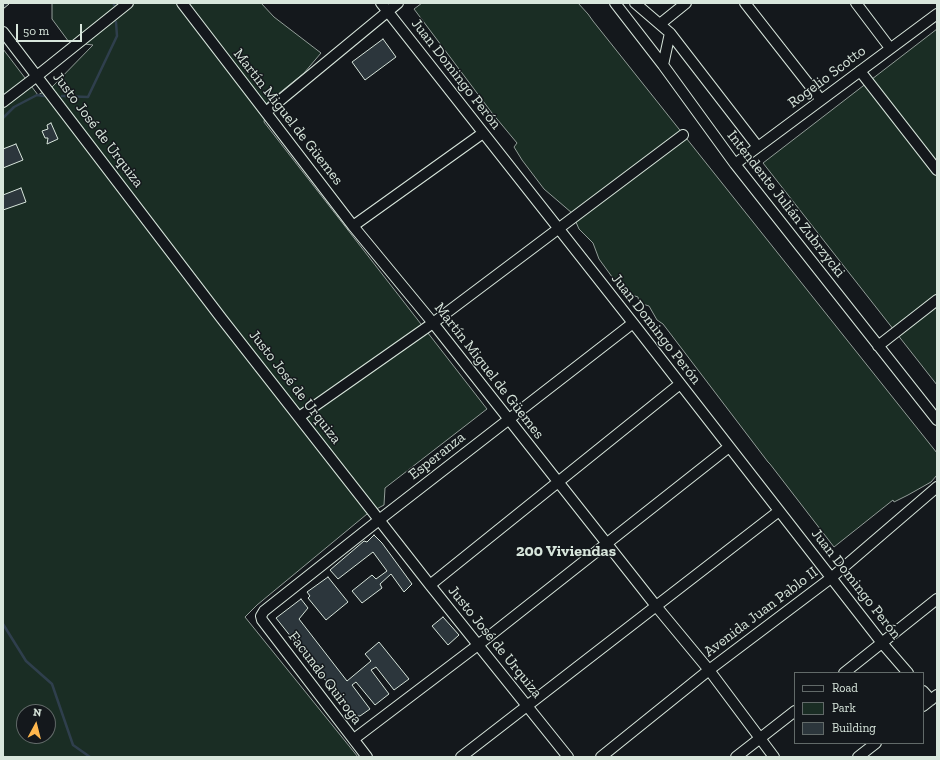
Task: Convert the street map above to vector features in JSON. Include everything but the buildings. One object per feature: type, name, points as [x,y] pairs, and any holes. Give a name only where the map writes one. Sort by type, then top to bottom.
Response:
[{"type":"street","points":[[3,102],[128,3]]},
{"type":"street","name":"Martín Miguel de Güemes","points":[[182,3],[353,226],[433,323],[656,606],[709,670],[759,739],[774,757]]},
{"type":"street","points":[[266,112],[384,7],[398,3]]},
{"type":"street","name":"Intendente Julián Zubrzycki","points":[[615,3],[663,65],[735,164],[937,420]]},
{"type":"street","points":[[635,3],[670,33],[758,147]]},
{"type":"street","points":[[660,24],[686,3]]},
{"type":"street","points":[[745,3],[821,100]]},
{"type":"street","points":[[856,3],[890,48]]},
{"type":"street","name":"Juan Domingo Perón","points":[[384,7],[633,323],[882,643],[907,672]]},
{"type":"street","name":"Rogelio Scotto","points":[[735,164],[937,14]]},
{"type":"street","name":"Justo José de Urquiza","points":[[3,32],[222,319],[430,585],[568,757]]},
{"type":"street","points":[[663,65],[670,33]]},
{"type":"street","points":[[860,71],[937,170]]},
{"type":"street","points":[[353,226],[483,133]]},
{"type":"street","points":[[299,417],[433,323],[559,230],[683,135]]},
{"type":"street","points":[[878,346],[937,300]]},
{"type":"street","name":"Esperanza","points":[[262,616],[264,611],[379,520],[633,323]]},
{"type":"street","points":[[430,585],[559,483],[680,384]]},
{"type":"street","points":[[354,739],[478,645],[729,447]]},
{"type":"street","name":"Avenida Juan Pablo II","points":[[600,757],[709,670],[831,578],[937,487]]},
{"type":"street","points":[[461,757],[779,510]]},
{"type":"street","points":[[845,672],[937,599]]},
{"type":"street","name":"Facundo Quiroga","points":[[262,616],[262,620],[367,757]]},
{"type":"street","points":[[924,692],[930,701]]},
{"type":"street","points":[[736,757],[794,712]]},
{"type":"street","points":[[858,757],[875,744]]},
{"type":"green space","points":[[52,3],[261,3],[274,17],[321,53],[304,73],[267,103],[264,122],[487,409],[385,488],[384,505],[367,514],[257,605],[245,617],[358,757],[3,757],[3,49],[38,95],[52,87],[93,45],[69,42],[52,19]]},
{"type":"green space","points":[[422,3],[578,3],[937,453],[937,475],[931,482],[894,502],[893,500],[834,547],[663,324],[657,320],[649,306],[639,303],[638,297],[623,292],[599,259],[593,243],[579,229],[572,213],[544,189],[522,160],[514,147],[517,143],[492,113],[414,9]]},
{"type":"green space","points":[[937,29],[937,385],[763,163]]},
{"type":"waterway","points":[[62,96],[88,97],[117,36],[116,22]]},
{"type":"waterway","points":[[3,118],[14,107],[37,95],[44,96]]},
{"type":"waterway","points":[[3,624],[26,661],[52,684],[73,745],[90,757]]},
{"type":"district","name":"200 Viviendas","points":[[566,551]]}]
